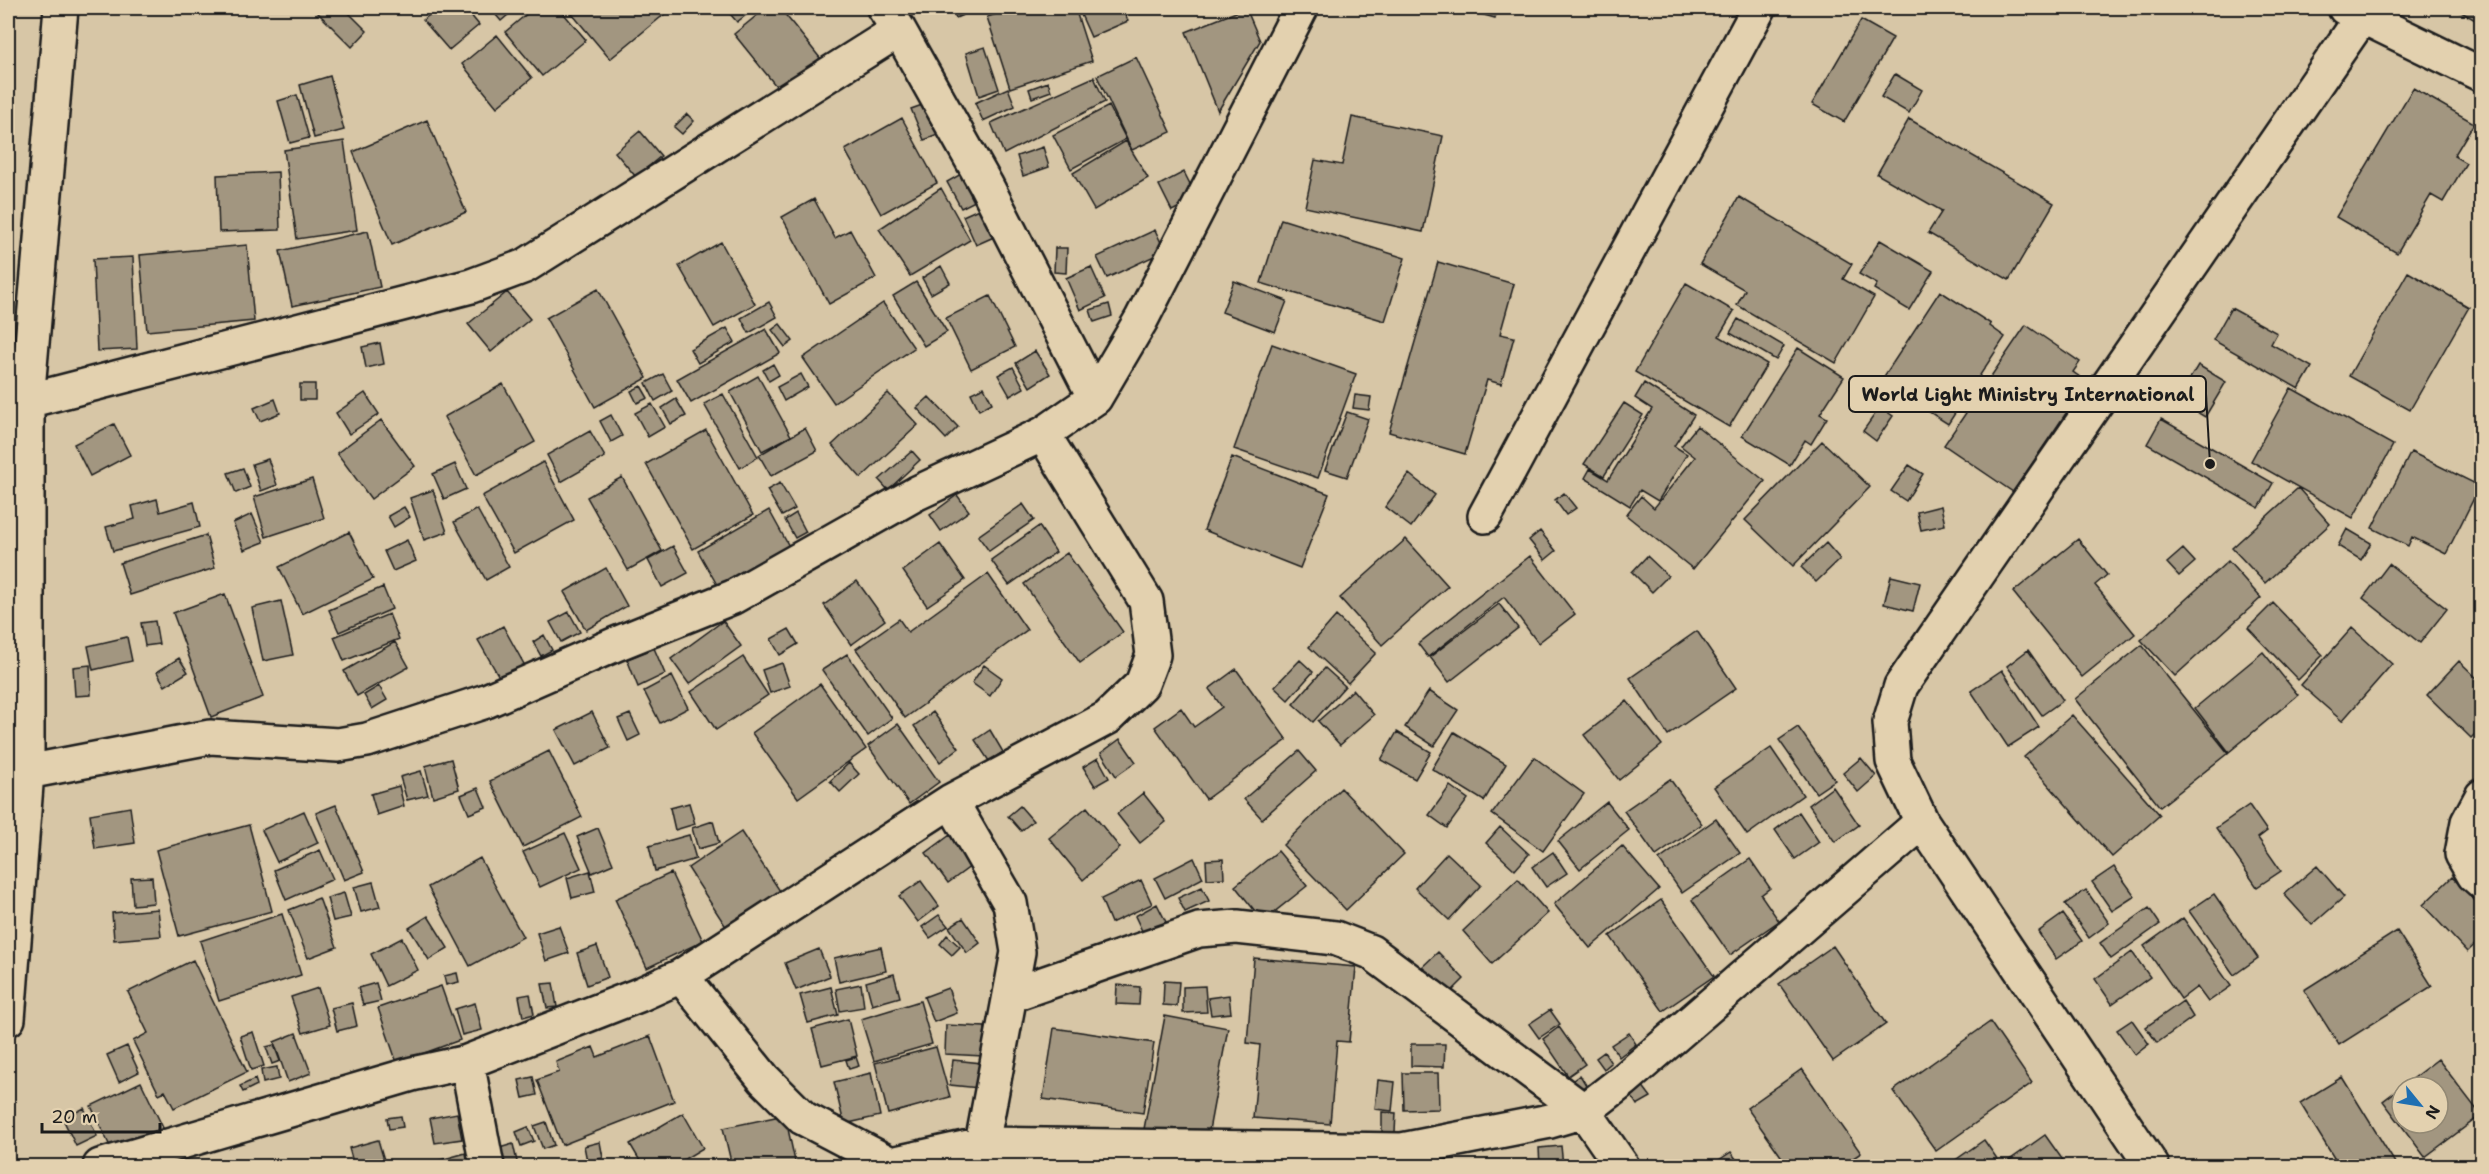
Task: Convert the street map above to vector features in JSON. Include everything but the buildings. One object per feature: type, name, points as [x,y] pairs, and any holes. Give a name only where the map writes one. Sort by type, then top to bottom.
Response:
[{"type":"street","points":[[8,1019],[27,401],[61,8]]},
{"type":"street","points":[[17,772],[210,737],[338,745],[367,740],[486,701],[616,644],[733,597],[917,493],[1043,434],[1095,398],[1141,320],[1301,8]]},
{"type":"street","points":[[1485,516],[1759,8]]},
{"type":"street","points":[[2152,1167],[1922,822],[1893,761],[1890,722],[1901,686],[2354,12],[2481,75]]},
{"type":"street","points":[[27,401],[471,286],[525,266],[891,19],[986,185],[1095,398]]},
{"type":"street","points":[[100,1167],[412,1074],[466,1062],[639,995],[681,976],[951,801],[1107,717],[1142,684],[1153,655],[1146,601],[1043,434]]},
{"type":"street","points":[[2481,796],[2468,822],[2462,854],[2474,875],[2481,882]]},
{"type":"street","points":[[951,801],[1010,903],[1018,952],[982,1144]]},
{"type":"street","points":[[681,976],[764,1079],[802,1118],[891,1166],[982,1144],[1402,1150],[1550,1121],[1584,1111],[1624,1080],[1922,822]]},
{"type":"street","points":[[1011,995],[1199,930],[1237,927],[1335,938],[1371,952],[1584,1111],[1622,1167]]},
{"type":"street","points":[[466,1062],[487,1167]]},
{"type":"place","name":"World Light Ministry International","points":[[2210,464]]}]
